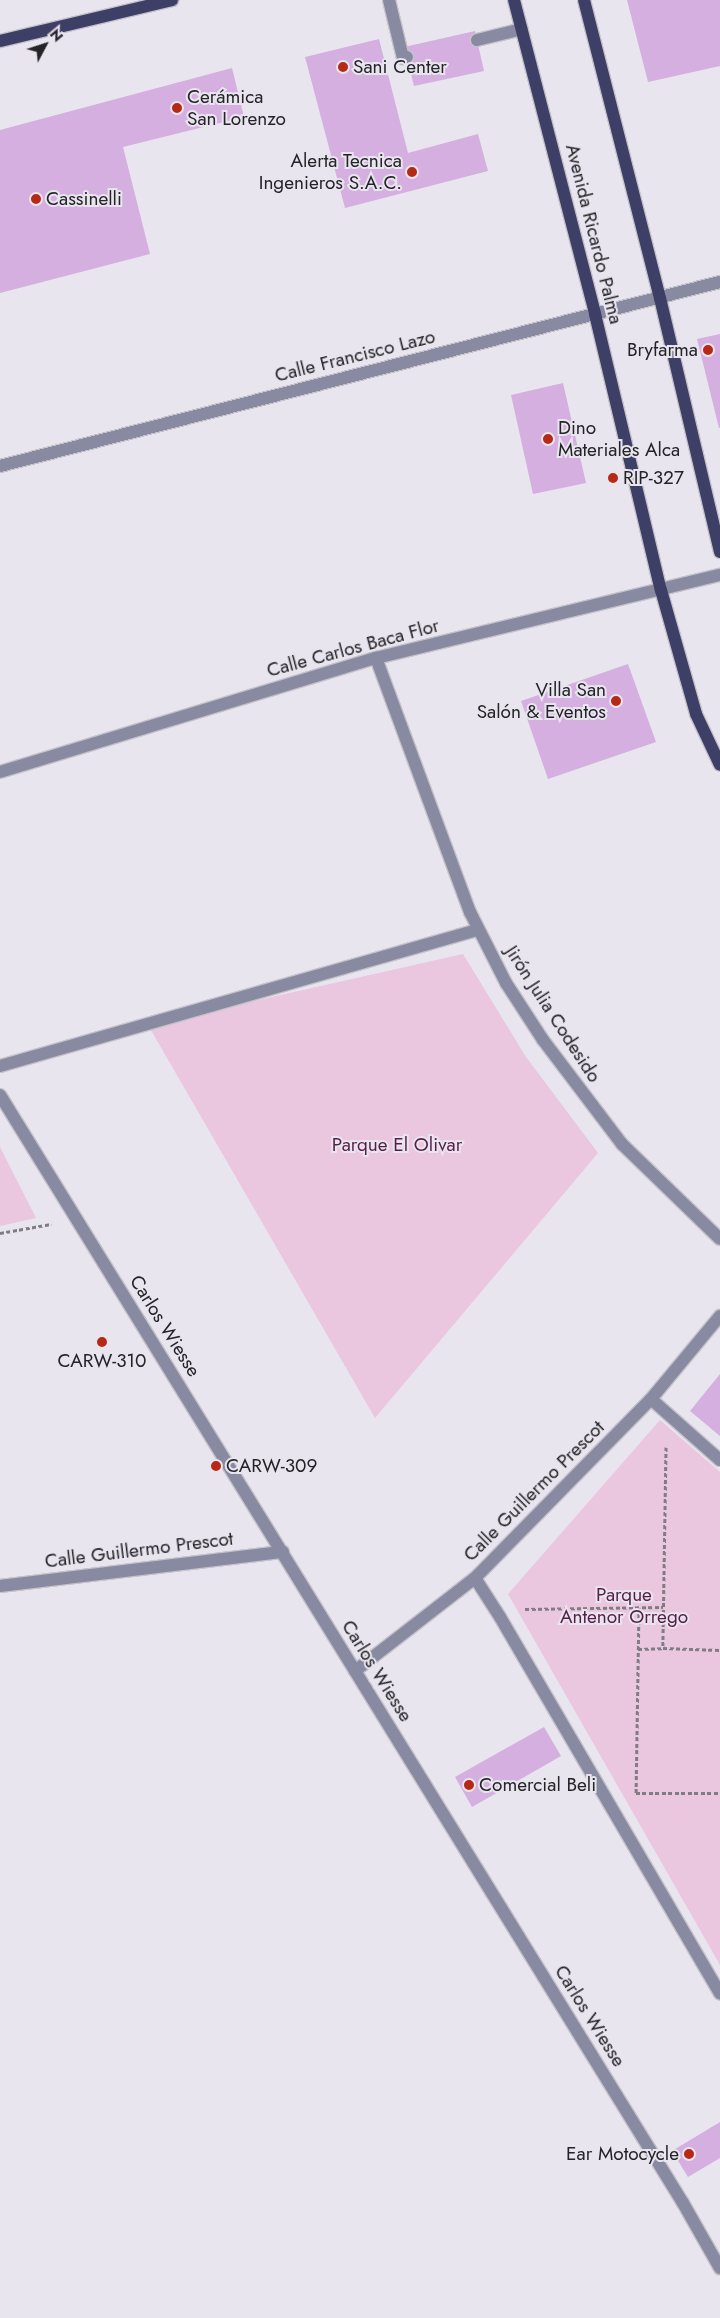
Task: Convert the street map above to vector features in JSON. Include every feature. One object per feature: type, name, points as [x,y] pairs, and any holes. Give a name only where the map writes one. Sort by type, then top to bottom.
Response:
[{"type":"main road","points":[[0,40],[172,0]]},
{"type":"main road","name":"Avenida Ricardo Palma","points":[[514,0],[595,314],[661,590],[696,714],[720,765]]},
{"type":"main road","points":[[584,0],[660,298],[720,552]]},
{"type":"street","points":[[389,0],[403,58],[407,57]]},
{"type":"street","points":[[476,40],[522,30]]},
{"type":"street","name":"Calle Francisco Lazo","points":[[0,466],[720,282]]},
{"type":"street","name":"Calle Carlos Baca Flor","points":[[0,772],[376,658],[720,575]]},
{"type":"street","name":"Jirón Julia Codesido","points":[[376,658],[470,912],[506,984],[581,1092],[622,1144],[720,1238]]},
{"type":"street","points":[[0,1066],[478,930]]},
{"type":"street","name":"Carlos Wiesse","points":[[0,1095],[683,2202],[720,2268]]},
{"type":"street","name":"Calle Guillermo Prescot","points":[[355,1671],[475,1578],[651,1400],[720,1316]]},
{"type":"street","points":[[651,1400],[720,1460]]},
{"type":"street","name":"Calle Guillermo Prescot","points":[[0,1586],[283,1552]]},
{"type":"street","points":[[475,1578],[500,1617],[720,1993]]},
{"type":"path","points":[[0,1233],[77,1220]]},
{"type":"path","points":[[663,1648],[666,1414]]},
{"type":"path","points":[[500,1617],[529,1608],[663,1607]]},
{"type":"path","points":[[638,1608],[636,1793],[720,1793]]},
{"type":"path","points":[[638,1649],[720,1650]]},
{"type":"green space","name":"Parque El Olivar","points":[[463,954],[526,1057],[598,1153],[375,1418],[148,1025]]},
{"type":"green space","points":[[0,1147],[36,1218],[0,1226]]},
{"type":"green space","name":"Parque Antenor Orrego","points":[[660,1420],[720,1472],[720,1965],[508,1594]]},
{"type":"building","points":[[627,0],[720,0],[720,66],[648,82]]},
{"type":"building","points":[[475,31],[484,71],[414,86],[404,47]]},
{"type":"building","points":[[379,39],[408,153],[478,134],[488,171],[345,208],[305,57]]},
{"type":"building","points":[[232,68],[244,117],[123,147],[150,254],[0,293],[0,130]]},
{"type":"building","points":[[720,334],[720,428],[719,428],[697,339]]},
{"type":"building","name":"Dino Materiales Alca","points":[[563,383],[586,483],[533,494],[511,395]]},
{"type":"building","points":[[628,664],[656,742],[548,779],[521,701]]},
{"type":"building","points":[[720,1374],[720,1436],[690,1411]]},
{"type":"building","points":[[544,1727],[561,1756],[472,1807],[455,1777]]},
{"type":"building","points":[[720,2122],[720,2158],[688,2177],[672,2151]]},
{"type":"place","name":"Sani Center","points":[[343,67]]},
{"type":"place","name":"Cerámica San Lorenzo","points":[[177,108]]},
{"type":"place","name":"Alerta Tecnica Ingenieros S.A.C.","points":[[412,172]]},
{"type":"place","name":"Cassinelli","points":[[36,199]]},
{"type":"place","name":"Bryfarma","points":[[708,350]]},
{"type":"place","name":"Dino Materiales Alca","points":[[548,439]]},
{"type":"place","name":"RIP-327","points":[[613,478]]},
{"type":"place","name":"Villa San Salón & Eventos","points":[[616,701]]},
{"type":"place","name":"CARW-310","points":[[102,1342]]},
{"type":"place","name":"CARW-309","points":[[216,1466]]},
{"type":"place","name":"Comercial Beli","points":[[469,1785]]},
{"type":"place","name":"Ear Motocycle","points":[[689,2154]]}]
